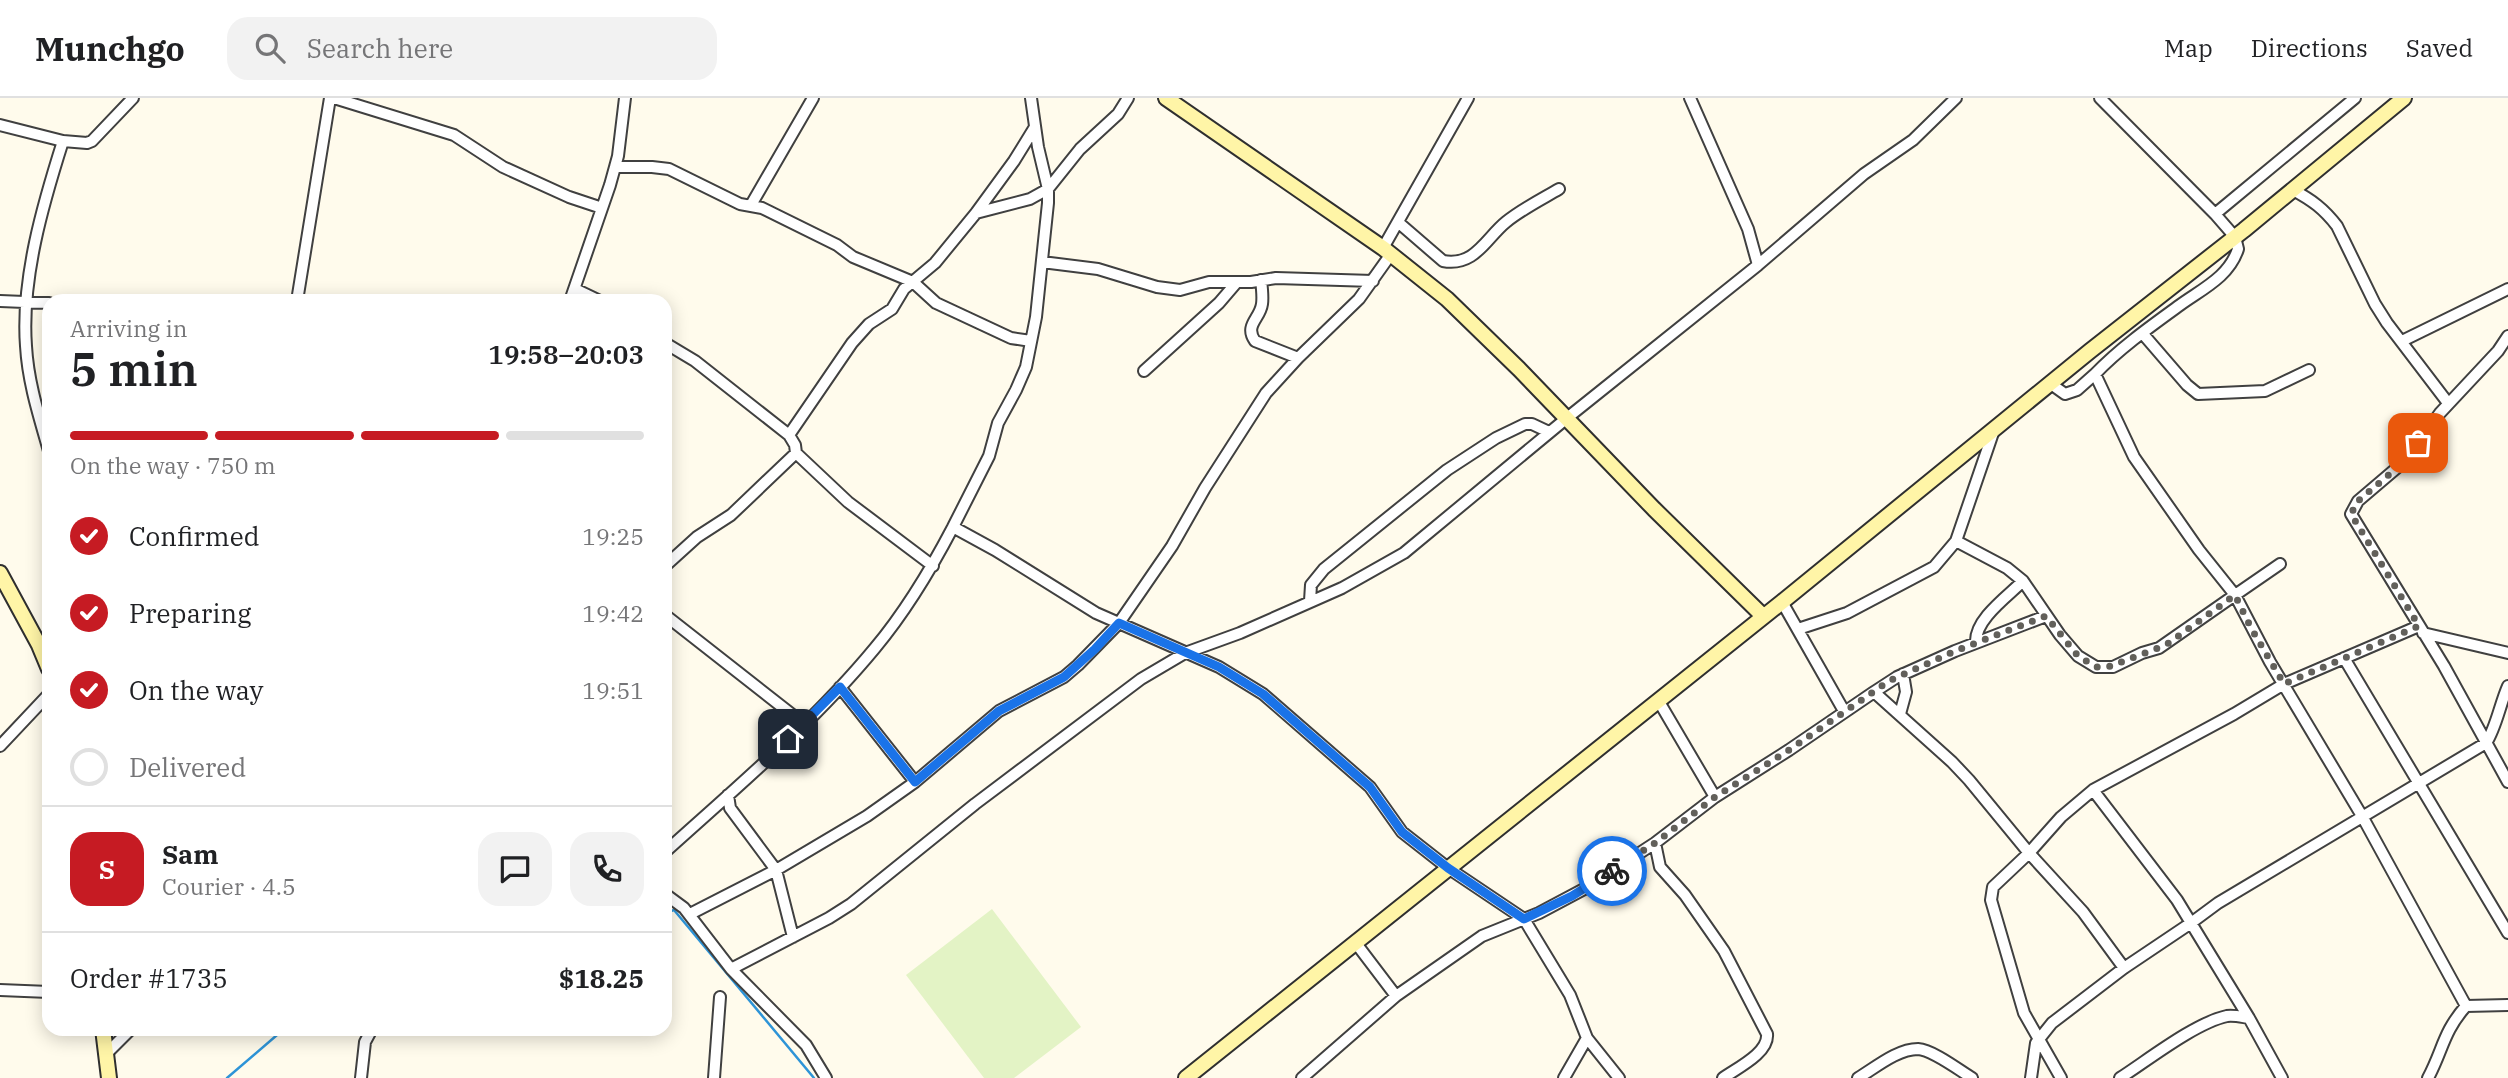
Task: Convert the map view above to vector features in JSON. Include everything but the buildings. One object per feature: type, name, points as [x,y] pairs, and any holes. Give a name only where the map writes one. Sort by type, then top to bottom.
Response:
[{"type":"main road","points":[[1166,98],[1421,276],[1473,322],[1654,509],[1763,616]]},
{"type":"main road","points":[[1186,1078],[2235,237],[2404,98]]},
{"type":"main road","points":[[0,574],[42,652]]},
{"type":"main road","points":[[104,1036],[109,1078]]},
{"type":"street","points":[[0,125],[63,141],[87,144],[133,98]]},
{"type":"street","points":[[298,294],[332,98],[454,135],[503,167],[569,197],[603,208]]},
{"type":"street","points":[[573,294],[615,167],[623,130],[625,98]]},
{"type":"street","points":[[751,205],[813,98]]},
{"type":"street","points":[[672,846],[804,724],[877,645],[933,566],[989,456],[998,423],[1026,367],[1047,225],[1048,189],[1031,98]]},
{"type":"street","points":[[976,213],[1030,199],[1048,189],[1080,149],[1118,114],[1128,98]]},
{"type":"street","points":[[690,914],[776,870],[867,816],[915,782],[999,711],[1064,677],[1095,649],[1119,623],[1172,546],[1205,488],[1266,393],[1359,299],[1373,281],[1399,223],[1468,98]]},
{"type":"street","points":[[1690,98],[1748,229],[1758,265]]},
{"type":"street","points":[[731,970],[851,904],[1008,779],[1141,679],[1185,653],[1240,633],[1342,588],[1404,553],[1549,432],[1758,265],[1864,174],[1913,140],[1956,98]]},
{"type":"street","points":[[2051,384],[2065,394],[2071,393],[2119,351],[2223,274],[2238,251],[2235,237],[2215,214],[2100,98]]},
{"type":"street","points":[[2215,214],[2355,98]]},
{"type":"street","points":[[789,435],[852,343],[869,324],[892,309],[904,289],[935,263],[976,213],[1035,127]]},
{"type":"street","points":[[42,424],[29,375],[25,330],[27,302],[43,205],[63,141]]},
{"type":"street","points":[[615,167],[669,170],[726,198],[751,205],[807,230],[853,257],[913,282],[926,297],[936,303],[1011,338],[1031,341]]},
{"type":"street","points":[[1399,223],[1443,261],[1466,259],[1479,252],[1508,220],[1559,189]]},
{"type":"street","points":[[2293,190],[2320,206],[2337,226],[2375,304],[2448,403]]},
{"type":"street","points":[[1042,262],[1098,269],[1157,287],[1180,290],[1209,282],[1276,278],[1373,281]]},
{"type":"street","points":[[1261,280],[1262,304],[1250,327],[1252,336],[1255,341],[1298,358]]},
{"type":"street","points":[[1144,372],[1203,318],[1237,282]]},
{"type":"street","points":[[575,289],[585,294]]},
{"type":"street","points":[[2402,341],[2508,289]]},
{"type":"street","points":[[0,301],[42,303]]},
{"type":"street","points":[[2143,334],[2198,394],[2266,391],[2309,370]]},
{"type":"street","points":[[2508,336],[2490,360],[2448,403],[2405,461],[2358,501],[2351,512],[2508,782]]},
{"type":"street","points":[[672,347],[695,361],[789,435],[796,453],[848,502],[933,566]]},
{"type":"street","points":[[2095,374],[2134,457],[2199,550],[2235,595],[2251,628],[2362,816],[2466,1006]]},
{"type":"street","points":[[1310,601],[1311,586],[1324,569],[1447,470],[1515,427],[1532,424],[1549,432]]},
{"type":"street","points":[[1798,629],[1847,613],[1934,567],[1956,541],[1994,430]]},
{"type":"street","points":[[672,560],[697,537],[723,523],[796,453]]},
{"type":"street","points":[[953,527],[995,550],[1073,601],[1219,667],[1263,694],[1370,787],[1398,828],[1448,868],[1524,919],[1570,995],[1587,1038],[1619,1078]]},
{"type":"street","points":[[1956,541],[2007,568],[2023,581],[2046,616],[2078,656],[2096,667],[2108,667],[2166,645],[2280,564]]},
{"type":"street","points":[[1976,642],[1977,631],[1987,617],[2023,581]]},
{"type":"street","points":[[1782,601],[1844,711]]},
{"type":"street","points":[[1302,1078],[1396,996],[1482,936],[1524,919],[1586,888],[1655,843],[1715,797],[1874,692],[1903,674],[1976,642],[2046,616]]},
{"type":"street","points":[[672,620],[804,724]]},
{"type":"street","points":[[2061,1078],[2028,1023],[2002,943],[1990,893],[2049,829],[2092,790],[2284,684],[2344,658],[2421,630],[2508,653]]},
{"type":"street","points":[[2344,658],[2508,933]]},
{"type":"street","points":[[1900,714],[1906,692],[1903,674]]},
{"type":"street","points":[[2031,1078],[2038,1040],[2052,1023],[2124,968],[2218,903],[2486,743],[2491,736],[2498,708],[2508,686]]},
{"type":"street","points":[[840,687],[915,782]]},
{"type":"street","points":[[1874,692],[1952,762],[2083,912],[2124,968]]},
{"type":"street","points":[[1658,700],[1715,797]]},
{"type":"street","points":[[0,746],[42,701]]},
{"type":"street","points":[[2092,790],[2177,900],[2249,1017],[2282,1078]]},
{"type":"street","points":[[728,795],[730,808],[776,870],[793,937]]},
{"type":"street","points":[[1655,843],[1661,867],[1685,895],[1724,951],[1768,1034],[1768,1041],[1760,1052],[1723,1078]]},
{"type":"street","points":[[672,898],[690,914],[731,970],[806,1045],[826,1078]]},
{"type":"street","points":[[672,904],[678,902]]},
{"type":"street","points":[[1355,942],[1396,996]]},
{"type":"street","points":[[0,990],[42,992]]},
{"type":"street","points":[[714,1078],[720,997]]},
{"type":"street","points":[[2428,1078],[2443,1039],[2466,1006],[2508,1004]]},
{"type":"street","points":[[2120,1078],[2156,1053],[2211,1022],[2227,1016],[2249,1017]]},
{"type":"street","points":[[106,1054],[124,1036]]},
{"type":"street","points":[[361,1078],[365,1042],[368,1036]]},
{"type":"street","points":[[1564,1078],[1587,1038]]},
{"type":"street","points":[[1858,1078],[1895,1055],[1919,1049],[1931,1053],[1972,1078]]},
{"type":"green space","points":[[992,909],[1081,1027],[1014,1078],[984,1078],[906,975]]},
{"type":"waterway","points":[[672,911],[814,1078]]},
{"type":"waterway","points":[[227,1078],[276,1036]]},
{"type":"way so far","points":[[1612,871],[1655,843],[1715,797],[1889,681],[1955,651],[2046,616],[2078,656],[2096,667],[2113,667],[2166,645],[2235,595],[2284,684],[2419,626],[2351,514],[2358,501],[2405,461],[2418,443]]},
{"type":"route","points":[[788,739],[840,687],[915,782],[999,711],[1064,677],[1119,623],[1219,667],[1263,694],[1370,787],[1393,823],[1402,832],[1448,868],[1524,919],[1572,896],[1612,871]]}]
